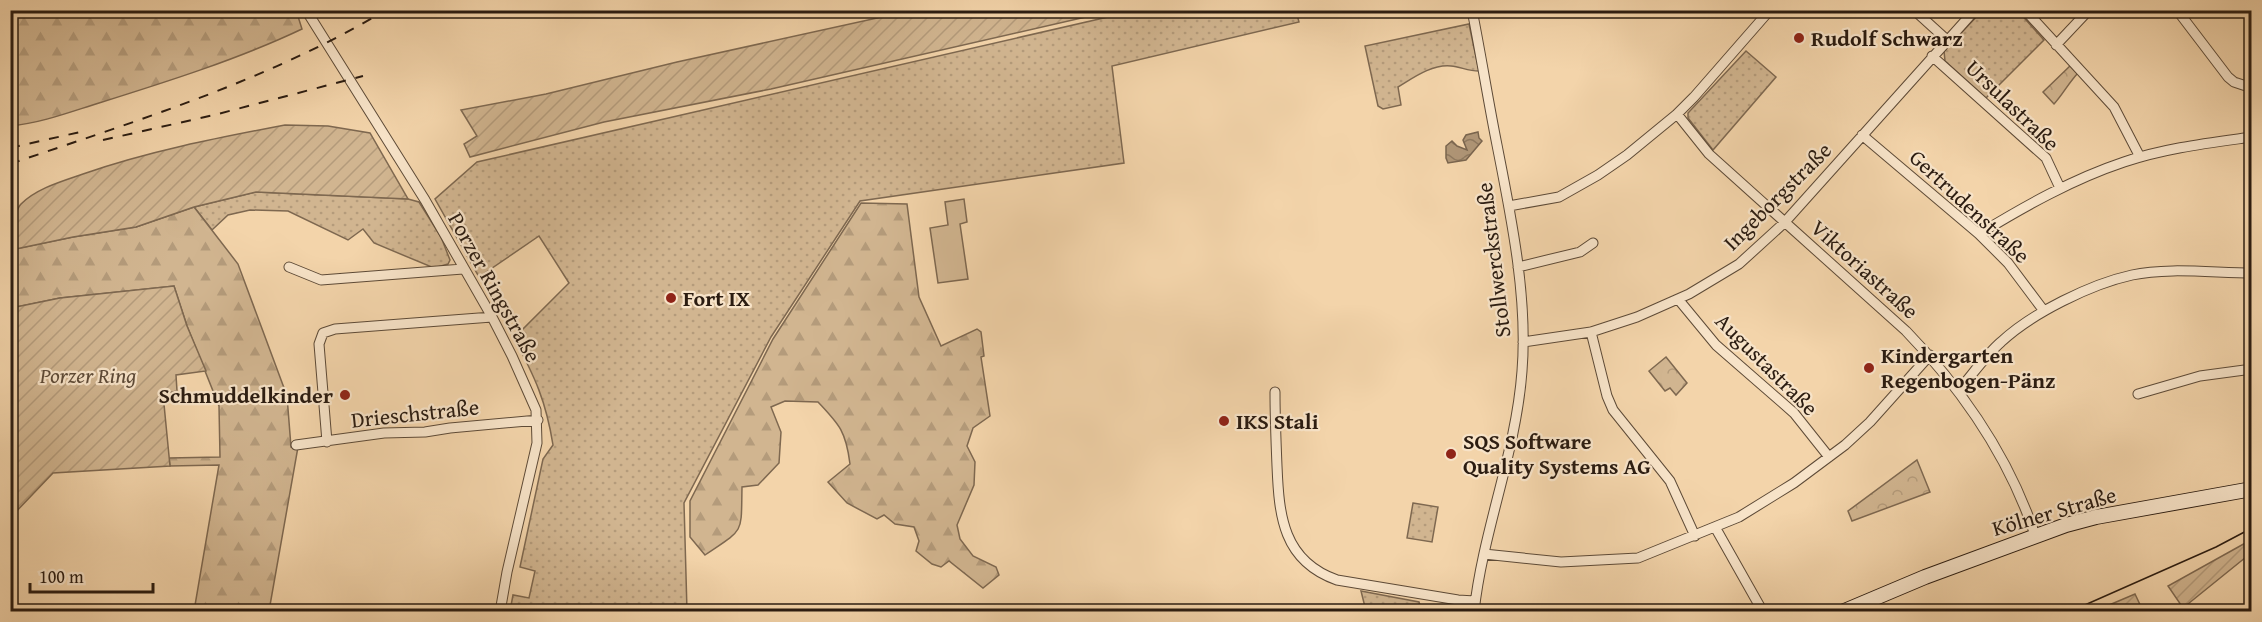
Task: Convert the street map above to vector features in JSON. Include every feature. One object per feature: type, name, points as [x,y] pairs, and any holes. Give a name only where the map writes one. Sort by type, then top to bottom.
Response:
[{"type":"main road","name":"Kölner Straße","points":[[1842,612],[2035,535],[2096,517],[2252,489]]},
{"type":"main road","name":"Kölner Straße","points":[[1855,612],[1875,598]]},
{"type":"street","name":"Porzer Ringstraße","points":[[306,10],[425,200],[492,317],[531,395],[538,420],[537,443],[500,612]]},
{"type":"street","name":"Stollwerckstraße","points":[[1472,10],[1509,206],[1518,267],[1523,342],[1516,417],[1484,554],[1474,612]]},
{"type":"street","points":[[1509,206],[1559,197],[1598,175],[1677,114],[1717,73],[1770,10]]},
{"type":"street","points":[[1914,10],[1947,40]]},
{"type":"street","name":"Ingeborgstraße","points":[[1523,342],[1592,332],[1637,317],[1678,299],[1739,264],[1784,223],[1975,10]]},
{"type":"street","points":[[2056,45],[2090,10]]},
{"type":"street","points":[[2177,10],[2228,77],[2234,82],[2252,88]]},
{"type":"street","points":[[2029,12],[2056,45],[2088,76],[2114,106],[2140,157]]},
{"type":"street","name":"Ursulastraße","points":[[1932,56],[2046,158],[2060,188]]},
{"type":"street","name":"Viktoriastraße","points":[[1677,114],[1709,154],[1930,355],[1959,390],[2003,460],[2021,497],[2035,535]]},
{"type":"street","name":"Gertrudenstraße","points":[[1862,135],[1979,234],[2008,263],[2044,311]]},
{"type":"street","points":[[1979,234],[2060,188],[2140,157],[2183,147],[2252,137]]},
{"type":"street","points":[[1518,267],[1580,252],[1593,243]]},
{"type":"street","points":[[289,267],[321,280],[463,269]]},
{"type":"street","points":[[1959,390],[2001,342],[2044,311],[2073,296],[2131,275],[2156,272],[2252,273]]},
{"type":"street","name":"Augustastraße","points":[[1678,299],[1716,345],[1794,413],[1829,457]]},
{"type":"street","points":[[327,442],[319,344],[323,333],[335,329],[492,317]]},
{"type":"street","points":[[1592,332],[1607,396],[1613,410],[1670,481],[1695,536]]},
{"type":"street","points":[[1484,554],[1561,562],[1638,558],[1739,517],[1769,500],[1829,457],[1870,422],[1930,355]]},
{"type":"street","points":[[2138,394],[2200,376],[2252,369]]},
{"type":"street","points":[[1275,392],[1280,511],[1290,541],[1301,556],[1319,572],[1337,580],[1476,601]]},
{"type":"street","name":"Drieschstraße","points":[[296,445],[384,433],[425,432],[538,420]]},
{"type":"street","points":[[1715,527],[1763,612]]},
{"type":"green space","points":[[296,10],[302,29],[253,50],[176,78],[66,113],[11,126],[11,11]]},
{"type":"green space","points":[[909,11],[1112,11],[771,89],[604,122],[470,157],[464,144],[477,136],[461,110],[546,94],[677,62]]},
{"type":"green space","points":[[1134,11],[1296,11],[1299,22],[1112,66],[1124,163],[860,201],[771,337],[684,503],[687,611],[510,611],[513,595],[529,598],[535,571],[520,567],[543,459],[553,445],[539,390],[514,338],[569,283],[539,236],[479,277],[435,199],[477,162]]},
{"type":"green space","points":[[1982,11],[2018,11],[2044,40],[1986,98],[1945,61],[1944,51]]},
{"type":"green space","points":[[1469,24],[1479,71],[1451,66],[1430,69],[1398,87],[1401,105],[1383,109],[1378,106],[1365,46]]},
{"type":"green space","points":[[1746,51],[1776,77],[1713,150],[1688,118],[1688,113]]},
{"type":"green space","points":[[2072,64],[2079,72],[2054,104],[2043,92]]},
{"type":"green space","points":[[285,125],[328,126],[370,133],[408,199],[256,192],[194,207],[136,227],[11,250],[11,218],[15,216],[18,208],[27,198],[42,189],[133,158]]},
{"type":"green space","points":[[256,192],[408,199],[419,202],[441,237],[450,260],[448,264],[434,268],[374,243],[363,229],[348,240],[288,211],[250,210],[228,215],[212,230],[194,207]]},
{"type":"green space","points":[[964,199],[967,222],[960,224],[968,279],[938,283],[930,228],[948,225],[945,202]]},
{"type":"green space","points":[[861,203],[907,204],[919,297],[941,346],[977,329],[981,332],[984,356],[981,357],[990,416],[973,428],[967,446],[975,462],[974,485],[957,525],[960,539],[973,556],[996,567],[999,575],[983,588],[949,561],[941,567],[932,564],[916,551],[919,541],[914,527],[895,524],[884,515],[877,519],[847,503],[828,482],[850,464],[841,430],[818,402],[785,401],[771,407],[781,432],[779,463],[758,485],[742,487],[738,529],[728,540],[705,555],[690,537],[690,501],[773,339]]},
{"type":"green space","points":[[194,207],[238,264],[287,396],[291,447],[298,447],[269,611],[194,611],[219,465],[170,466],[169,458],[220,457],[219,406],[187,326],[174,286],[60,298],[11,308],[10,250],[136,227]]},
{"type":"green space","name":"Porzer Ring","points":[[174,286],[187,326],[206,371],[176,375],[177,391],[163,394],[170,466],[53,473],[11,517],[11,308],[60,298]]},
{"type":"green space","points":[[1666,357],[1687,383],[1676,395],[1670,388],[1665,391],[1649,371]]},
{"type":"green space","points":[[1917,460],[1930,492],[1852,521],[1848,511]]},
{"type":"green space","points":[[1413,503],[1438,507],[1432,542],[1407,538]]},
{"type":"green space","points":[[2249,541],[2251,553],[2183,608],[2168,586]]},
{"type":"green space","points":[[1361,591],[1419,602],[1422,611],[1366,611]]},
{"type":"green space","points":[[2135,594],[2143,611],[2095,611]]},
{"type":"water","points":[[1478,132],[1482,141],[1466,160],[1448,163],[1446,146],[1452,141],[1467,150],[1463,140],[1466,135]]},
{"type":"tram line","points":[[2069,612],[2216,547],[2252,528]]},
{"type":"railway","points":[[10,164],[155,114],[250,78],[342,35],[386,10]]},
{"type":"railway","points":[[103,140],[214,115],[363,76]]},
{"type":"railway","points":[[10,148],[80,132]]},
{"type":"place","name":"Rudolf Schwarz","points":[[1799,38]]},
{"type":"place","name":"Fort IX","points":[[671,298]]},
{"type":"place","name":"Kindergarten Regenbogen-Pänz","points":[[1869,368]]},
{"type":"place","name":"Schmuddelkinder","points":[[345,395]]},
{"type":"place","name":"IKS Stali","points":[[1224,421]]},
{"type":"place","name":"SQS Software Quality Systems AG","points":[[1451,454]]}]
